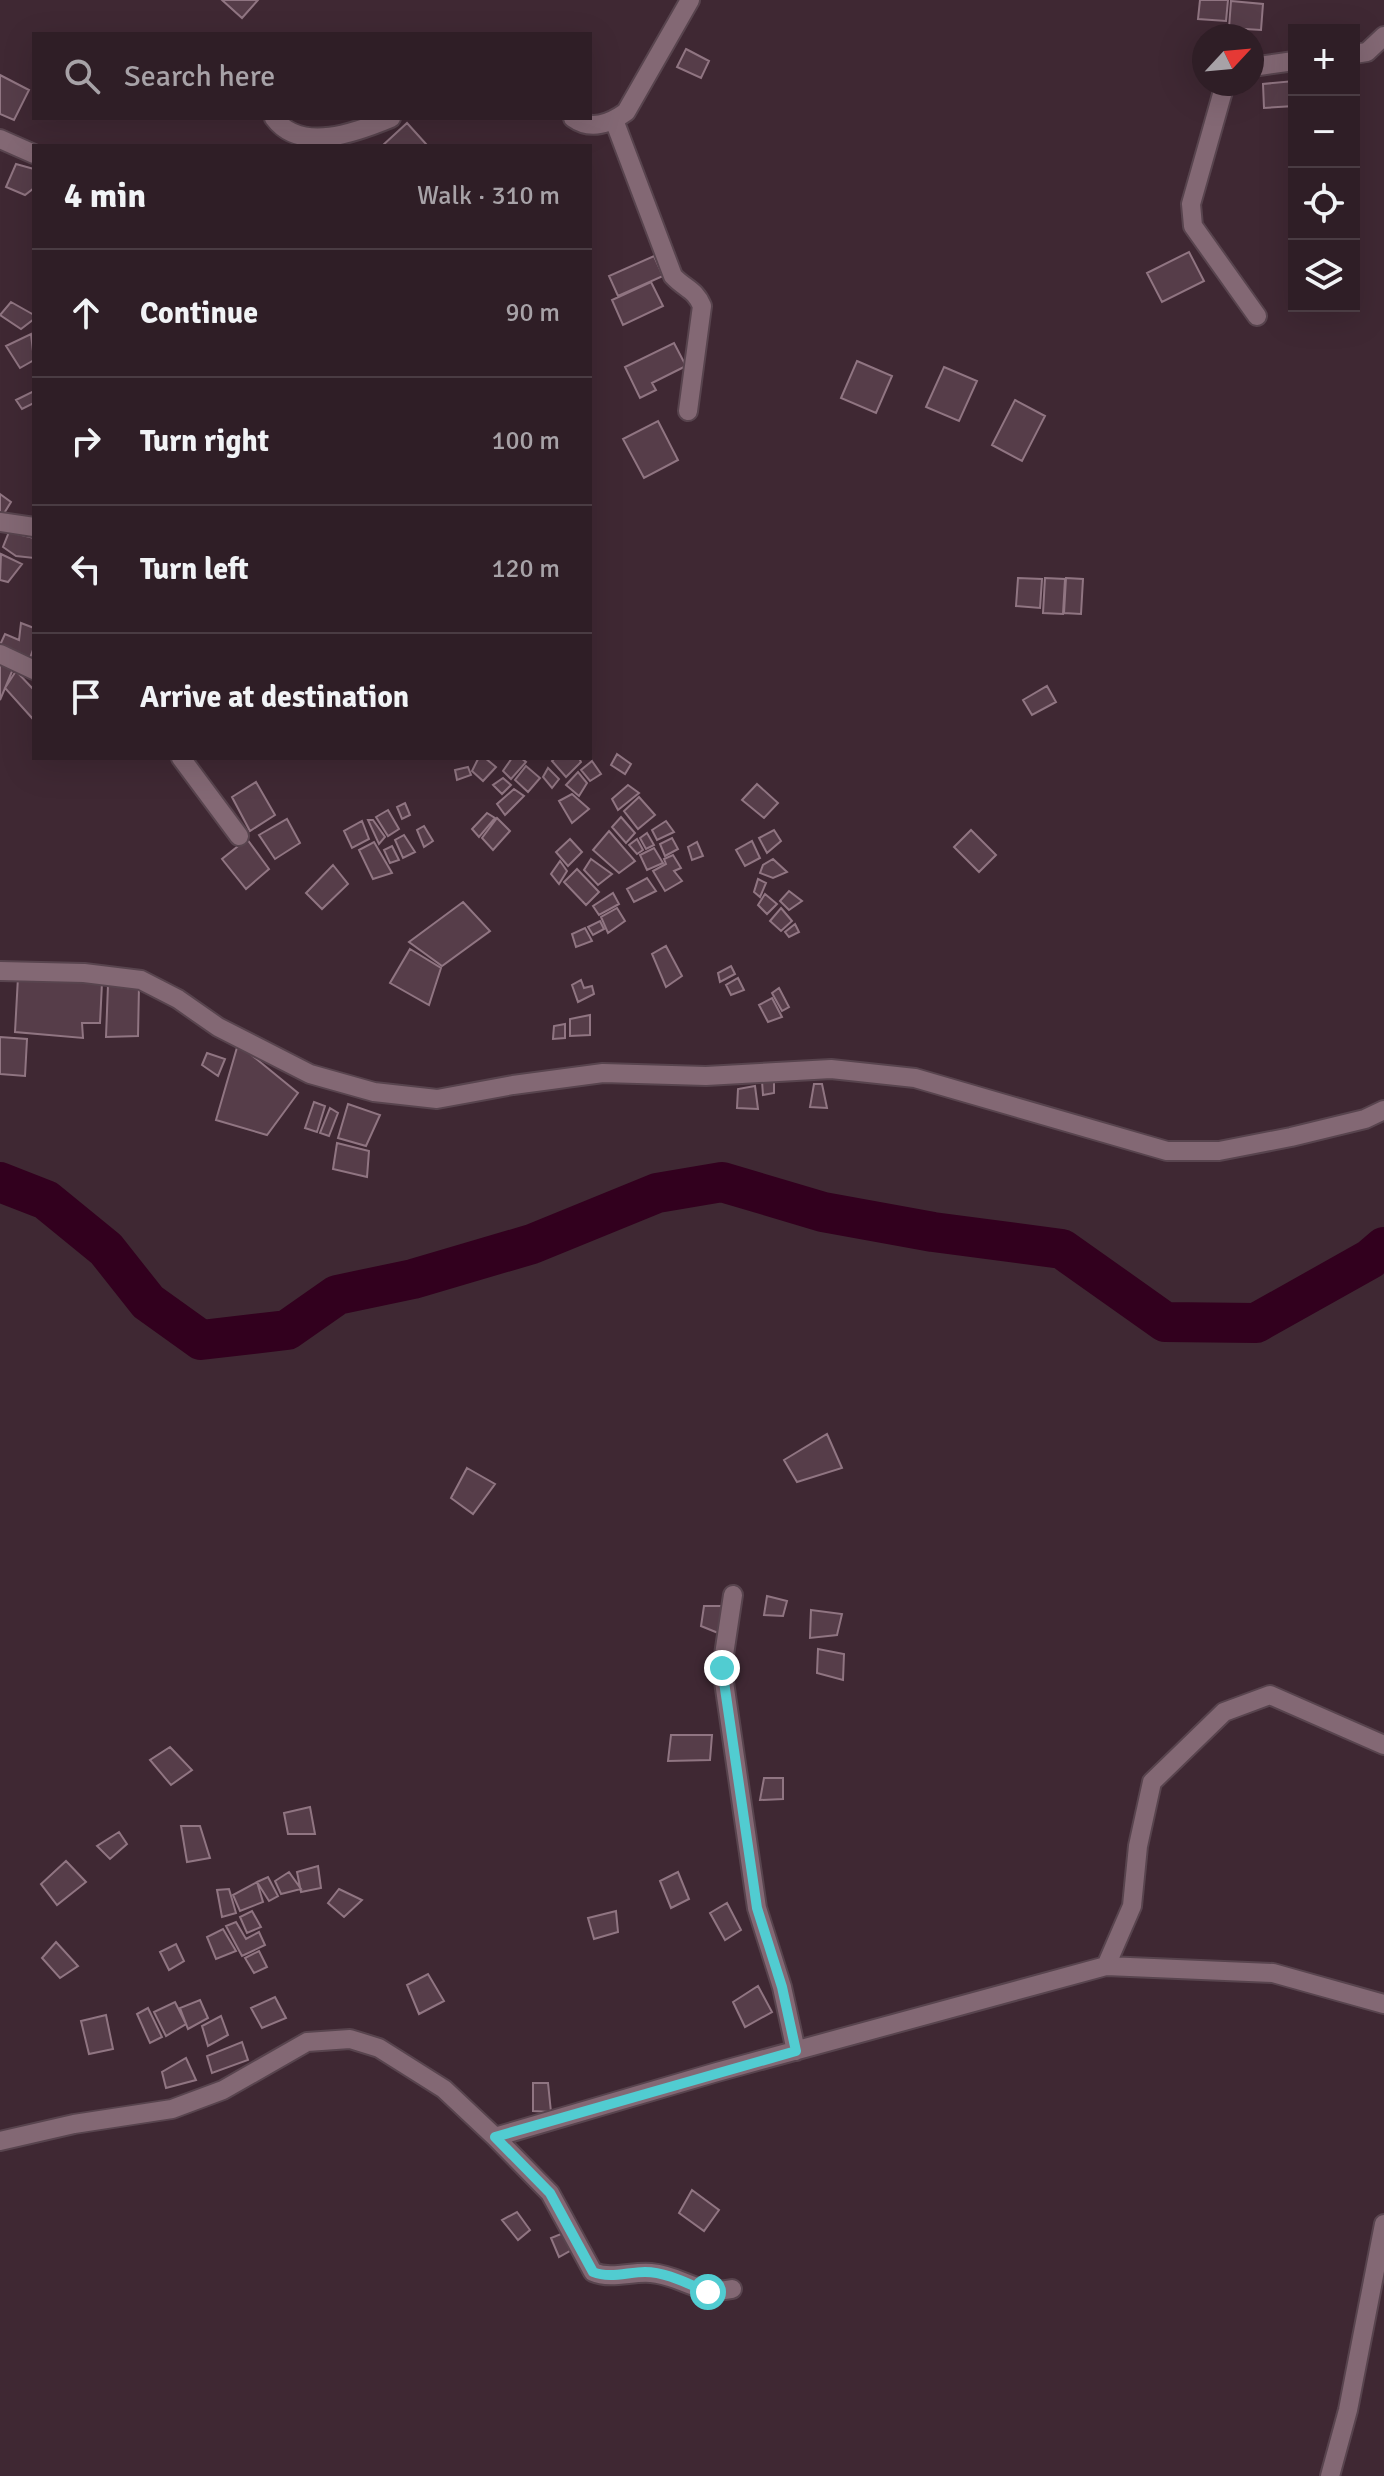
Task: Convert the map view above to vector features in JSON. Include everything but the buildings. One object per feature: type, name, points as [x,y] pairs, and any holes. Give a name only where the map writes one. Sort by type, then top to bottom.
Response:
[{"type":"street","points":[[576,120],[598,126],[626,112],[690,0]]},
{"type":"street","points":[[1360,53],[1367,52],[1384,36]]},
{"type":"street","points":[[1264,65],[1288,62]]},
{"type":"street","points":[[1222,96],[1191,204],[1193,226],[1257,316]]},
{"type":"street","points":[[275,120],[292,140],[326,137],[384,120]]},
{"type":"street","points":[[614,120],[673,276],[680,284],[697,293],[702,306],[688,411]]},
{"type":"street","points":[[0,139],[32,153]]},
{"type":"street","points":[[0,522],[32,527]]},
{"type":"street","points":[[0,654],[32,669]]},
{"type":"street","points":[[182,760],[239,836]]},
{"type":"street","points":[[0,971],[84,973],[141,980],[178,999],[218,1027],[310,1074],[374,1092],[437,1099],[603,1073],[706,1076],[831,1069],[915,1078],[1167,1151],[1219,1151],[1365,1119],[1384,1110]]},
{"type":"street","points":[[733,1595],[722,1668],[757,1908],[782,1987],[796,2051]]},
{"type":"street","points":[[1106,1966],[1132,1906],[1138,1846],[1152,1782],[1224,1712],[1270,1695],[1384,1745]]},
{"type":"street","points":[[495,2137],[1106,1966],[1273,1973],[1384,2004]]},
{"type":"street","points":[[0,2141],[74,2124],[172,2109],[223,2090],[307,2042],[350,2039],[379,2048],[444,2089],[495,2137],[550,2193],[593,2272],[602,2276],[647,2272],[666,2275],[708,2292],[732,2289]]},
{"type":"street","points":[[1330,2476],[1348,2410],[1384,2224]]},
{"type":"waterway","points":[[0,1182],[46,1200],[106,1249],[148,1302],[201,1340],[287,1330],[337,1295],[413,1279],[532,1244],[657,1193],[722,1182],[823,1212],[933,1232],[1062,1249],[1165,1322],[1256,1323],[1370,1259],[1384,1247]]},
{"type":"route","points":[[708,2292],[666,2275],[647,2272],[602,2276],[593,2272],[550,2193],[495,2137],[796,2051],[782,1987],[757,1908],[722,1668]]}]
